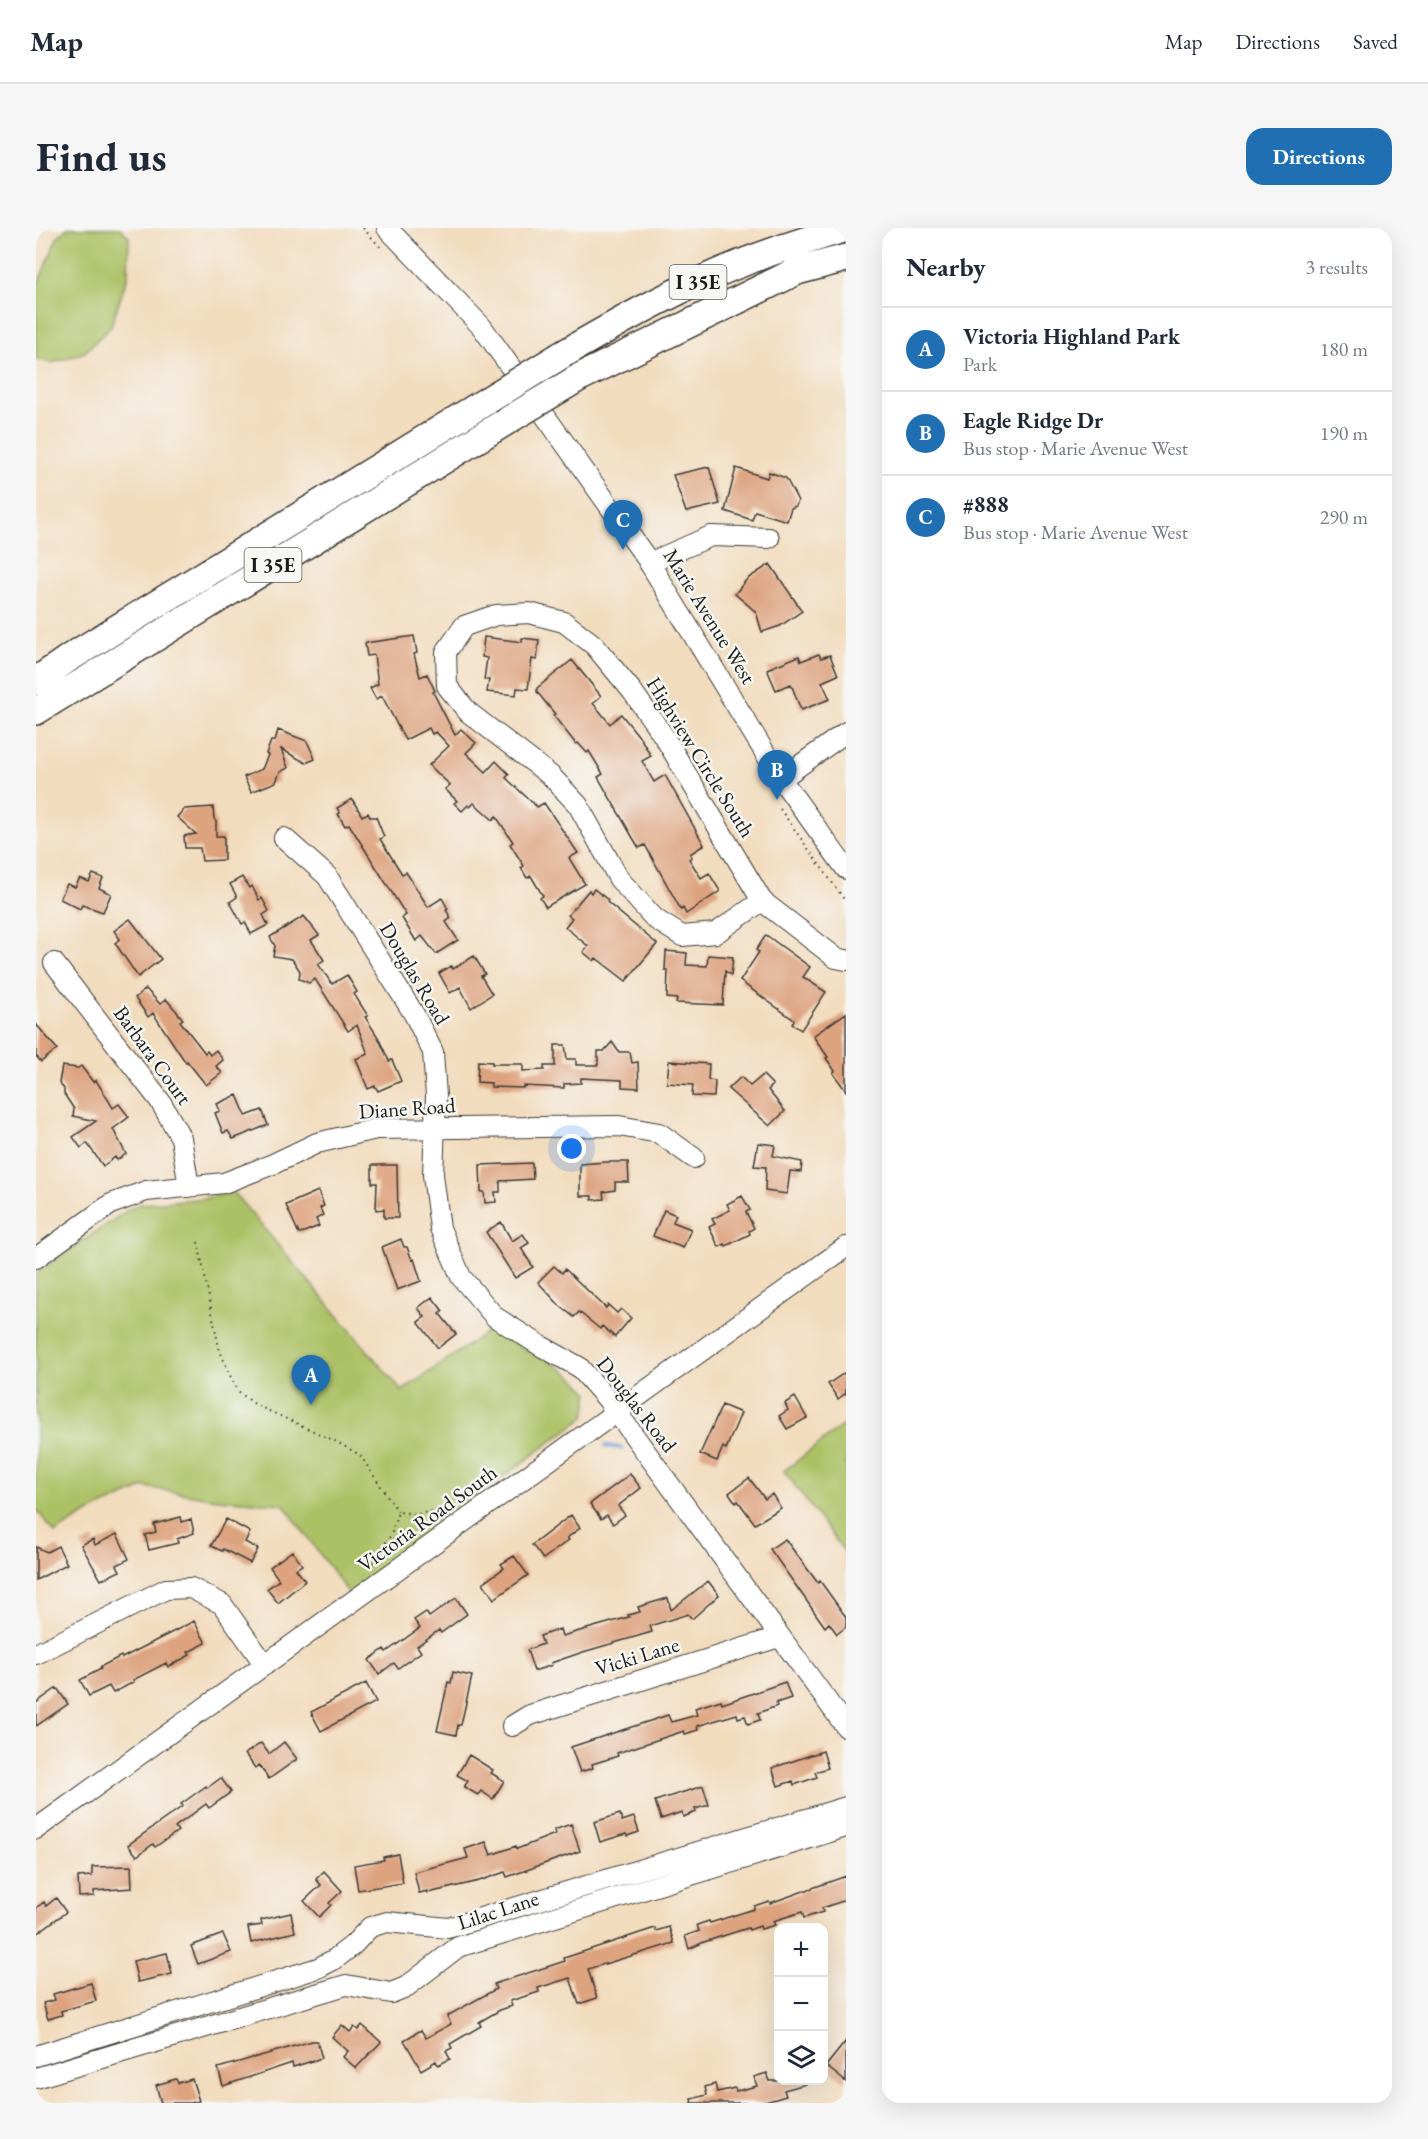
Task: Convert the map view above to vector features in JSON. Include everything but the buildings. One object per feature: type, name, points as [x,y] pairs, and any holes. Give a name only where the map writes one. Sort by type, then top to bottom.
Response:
[{"type":"highway","name":"I 35E","points":[[36,681],[69,658],[630,315],[704,279],[778,249],[846,228]]},
{"type":"highway","name":"I 35E","points":[[36,711],[580,377],[797,272],[846,258]]},
{"type":"street","name":"Marie Avenue West","points":[[387,228],[482,327],[650,563],[781,779],[846,869]]},
{"type":"street","points":[[650,563],[711,536],[769,538]]},
{"type":"street","name":"Highview Circle South","points":[[762,901],[716,933],[682,936],[655,919],[619,879],[578,805],[551,776],[468,712],[447,686],[446,652],[464,626],[496,615],[528,613],[564,622],[594,645],[632,691],[665,738],[762,901],[836,958],[846,960]]},
{"type":"street","points":[[781,779],[846,732]]},
{"type":"street","name":"Douglas Road","points":[[284,838],[327,876],[414,1014],[433,1052],[436,1096],[433,1175],[440,1228],[461,1277],[495,1317],[579,1367],[616,1412],[846,1727]]},
{"type":"street","name":"Barbara Court","points":[[54,963],[159,1101],[181,1138],[189,1187]]},
{"type":"street","name":"Diane Road","points":[[36,1258],[111,1204],[146,1191],[224,1183],[273,1164],[317,1143],[376,1129],[619,1126],[659,1133],[694,1158]]},
{"type":"street","name":"Victoria Road South","points":[[36,1829],[846,1247]]},
{"type":"street","points":[[36,1654],[166,1589],[190,1588],[222,1604],[265,1665]]},
{"type":"street","name":"Vicki Lane","points":[[512,1726],[530,1715],[779,1637]]},
{"type":"street","name":"Lilac Lane","points":[[36,2056],[318,1968],[353,1946],[370,1927],[387,1922],[448,1928],[846,1807]]},
{"type":"street","name":"Lilac Lane","points":[[36,2078],[346,1985],[392,1993],[406,1987],[458,1947],[846,1827]]},
{"type":"street","points":[[466,1923],[472,1942]]},
{"type":"path","points":[[363,228],[388,255]]},
{"type":"path","points":[[775,800],[846,902]]},
{"type":"path","points":[[198,1242],[219,1348],[240,1393],[256,1405],[333,1440],[360,1455],[398,1512]]},
{"type":"green space","points":[[67,228],[120,228],[129,237],[128,275],[111,326],[85,352],[52,363],[36,359],[36,289],[57,238]]},
{"type":"green space","points":[[233,1192],[402,1391],[494,1327],[521,1347],[548,1360],[571,1375],[589,1393],[585,1417],[468,1502],[350,1595],[283,1504],[217,1499],[145,1487],[92,1511],[55,1533],[36,1509],[36,1274],[129,1209],[142,1204],[206,1198]]},
{"type":"green space","points":[[846,1423],[846,1554],[784,1471]]},
{"type":"waterway","points":[[606,1446],[622,1448]]},
{"type":"place","name":"#888","points":[[623,550]]},
{"type":"place","name":"Eagle Ridge Dr","points":[[777,800]]},
{"type":"place","name":"Victoria Highland Park","points":[[311,1405]]}]
